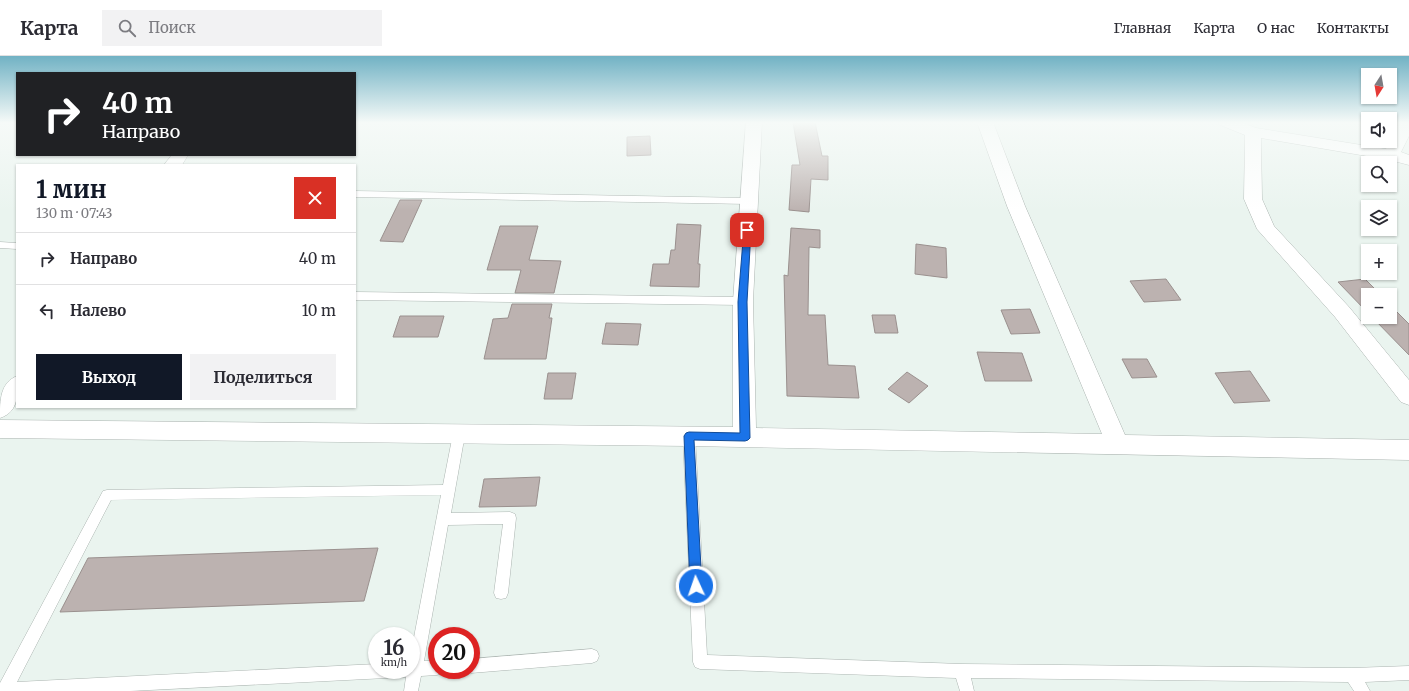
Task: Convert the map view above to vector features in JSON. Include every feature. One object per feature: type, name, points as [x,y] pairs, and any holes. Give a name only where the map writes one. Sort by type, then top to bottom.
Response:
[{"type":"street","points":[[745,438],[742,302],[752,152]]},
{"type":"street","points":[[996,152],[1016,206],[1118,445]]},
{"type":"street","points":[[1253,152],[1253,199],[1266,229],[1342,312],[1409,396]]},
{"type":"street","points":[[1372,152],[1409,160]]},
{"type":"street","points":[[173,164],[179,156]]},
{"type":"street","points":[[0,429],[689,436],[1409,450]]},
{"type":"lane","points":[[356,194],[749,201]]},
{"type":"lane","points":[[0,245],[16,246]]},
{"type":"lane","points":[[356,296],[742,302]]},
{"type":"lane","points":[[420,644],[459,434]]},
{"type":"lane","points":[[689,436],[700,662],[962,671],[1352,675],[1409,673]]},
{"type":"lane","points":[[368,674],[203,686],[5,690],[107,495],[449,490]]},
{"type":"lane","points":[[444,519],[510,518],[501,593]]},
{"type":"lane","points":[[480,665],[592,656]]},
{"type":"lane","points":[[962,671],[967,691]]},
{"type":"lane","points":[[1352,675],[1363,691]]},
{"type":"lane","points":[[411,691],[413,679]]},
{"type":"building","points":[[627,152],[651,152],[651,155],[627,156]]},
{"type":"building","points":[[798,152],[821,152],[822,156],[828,156],[828,180],[811,179],[809,212],[789,210],[792,165],[800,165]]},
{"type":"building","points":[[400,200],[422,200],[403,242],[380,241]]},
{"type":"building","points":[[677,224],[701,225],[698,264],[700,264],[699,287],[650,286],[653,264],[669,264],[671,250],[675,250]]},
{"type":"building","points":[[500,226],[538,226],[529,260],[561,261],[554,293],[515,293],[521,270],[487,270]]},
{"type":"building","points":[[791,228],[820,230],[820,248],[809,247],[808,315],[825,315],[828,365],[855,366],[859,398],[787,396],[784,275],[788,276]]},
{"type":"building","points":[[916,244],[946,248],[947,278],[915,274]]},
{"type":"building","points":[[1166,279],[1181,300],[1144,302],[1130,281]]},
{"type":"building","points":[[1366,280],[1374,288],[1361,288],[1361,306],[1338,282]]},
{"type":"building","points":[[512,304],[552,304],[549,318],[552,318],[546,359],[484,359],[493,319],[508,318]]},
{"type":"building","points":[[1030,309],[1040,333],[1011,334],[1001,310]]},
{"type":"building","points":[[1397,312],[1409,324],[1409,355],[1379,324],[1397,324]]},
{"type":"building","points":[[872,315],[895,315],[898,333],[875,333]]},
{"type":"building","points":[[400,316],[444,316],[438,337],[393,337]]},
{"type":"building","points":[[606,323],[641,324],[638,345],[602,344]]},
{"type":"building","points":[[977,352],[1022,353],[1032,381],[985,381]]},
{"type":"building","points":[[1122,359],[1147,359],[1157,377],[1132,378]]},
{"type":"building","points":[[1250,371],[1270,401],[1234,403],[1215,373]]},
{"type":"building","points":[[907,372],[928,386],[909,403],[888,389]]},
{"type":"building","points":[[548,373],[576,373],[572,399],[544,399]]},
{"type":"building","points":[[540,477],[536,506],[479,507],[484,479]]},
{"type":"building","points":[[378,548],[364,601],[60,612],[88,558]]},
{"type":"route","points":[[696,586],[689,436],[745,438],[742,302],[747,230]]}]
